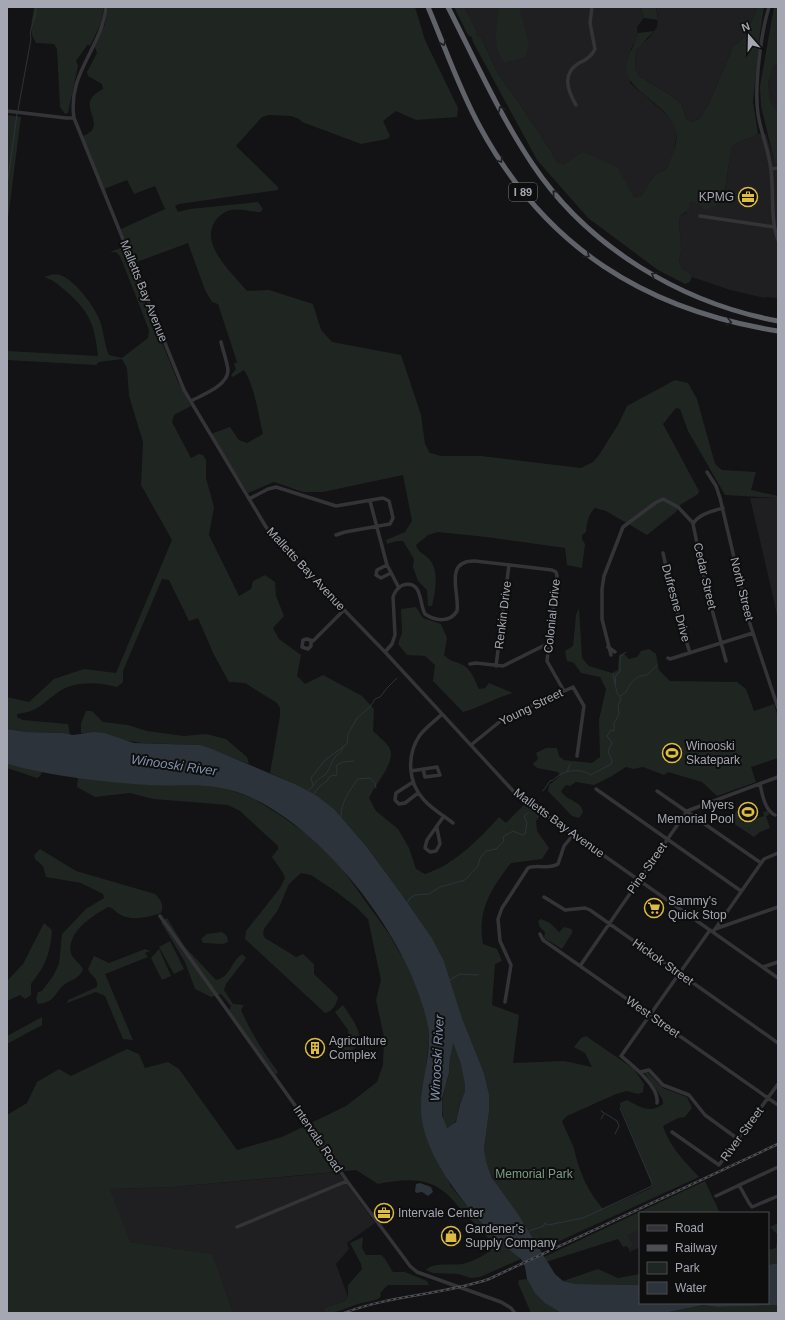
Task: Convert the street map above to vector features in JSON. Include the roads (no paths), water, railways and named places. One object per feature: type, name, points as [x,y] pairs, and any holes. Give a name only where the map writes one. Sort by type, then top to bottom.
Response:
[{"type":"highway","name":"I 89","points":[[428,7],[471,108],[491,146],[511,178],[551,224],[600,264],[659,298],[714,318],[778,331]]},
{"type":"highway","name":"I 89","points":[[448,7],[522,147],[550,186],[581,220],[620,253],[666,282],[719,305],[755,316],[778,320]]},
{"type":"street","name":"Malletts Bay Avenue","points":[[106,7],[101,30],[76,82],[72,101],[74,118],[190,402],[249,499],[276,540],[385,652],[515,793],[638,881],[713,930],[778,978]]},
{"type":"street","points":[[576,105],[568,89],[567,81],[572,69],[589,57],[595,49],[590,23],[592,7]]},
{"type":"street","points":[[770,7],[760,63],[756,98],[760,124],[771,169],[774,227],[778,240]]},
{"type":"street","points":[[7,110],[74,118]]},
{"type":"street","points":[[771,169],[778,168]]},
{"type":"street","points":[[700,216],[774,227]]},
{"type":"street","points":[[190,402],[220,384],[227,376],[227,367],[221,342]]},
{"type":"street","name":"North Street","points":[[706,472],[718,489],[753,633],[778,708]]},
{"type":"street","points":[[249,499],[268,489],[276,488],[285,489],[331,505],[342,506],[385,498],[390,502],[393,518],[392,522],[388,525],[376,526],[336,535]]},
{"type":"street","points":[[611,655],[602,619],[602,585],[623,527],[655,503],[663,499],[678,507],[693,523],[707,513],[723,508]]},
{"type":"street","points":[[370,501],[376,526],[382,541],[387,566],[399,588],[394,592],[393,599],[394,638],[385,652]]},
{"type":"street","name":"Cedar Street","points":[[693,523],[708,591],[726,661]]},
{"type":"street","name":"Dufresne Drive","points":[[663,554],[673,598],[690,653]]},
{"type":"street","name":"Colonial Drive","points":[[399,588],[406,585],[415,587],[421,595],[425,614],[433,618],[447,620],[453,616],[457,609],[454,578],[456,571],[461,565],[473,561],[552,570],[556,573],[548,663],[564,691]]},
{"type":"street","name":"Renkin Drive","points":[[496,666],[509,565]]},
{"type":"street","points":[[387,566],[377,570],[376,576],[380,578],[391,573]]},
{"type":"street","points":[[311,642],[344,610]]},
{"type":"street","points":[[668,658],[670,659],[753,633]]},
{"type":"street","points":[[470,664],[475,663],[496,666],[505,665],[549,643]]},
{"type":"street","points":[[608,647],[615,652]]},
{"type":"street","name":"Young Street","points":[[471,745],[503,719],[574,687],[584,704],[577,756]]},
{"type":"street","points":[[442,714],[424,731],[416,742],[411,758],[411,771],[413,782],[418,793],[427,803],[453,823]]},
{"type":"street","points":[[411,771],[423,769],[438,767],[440,775],[425,777],[423,769]]},
{"type":"street","points":[[686,811],[778,777]]},
{"type":"street","points":[[413,782],[396,793],[395,800],[398,804],[404,804],[418,793]]},
{"type":"street","points":[[760,784],[767,806],[772,814],[775,815]]},
{"type":"street","points":[[596,789],[741,891]]},
{"type":"street","points":[[657,791],[761,863]]},
{"type":"street","name":"Pine Street","points":[[580,966],[686,811]]},
{"type":"street","points":[[437,828],[439,846],[437,851],[431,853],[426,849],[426,842],[444,816]]},
{"type":"street","points":[[506,1002],[511,965],[500,941],[498,924],[500,912],[528,868],[535,866],[552,867],[558,864],[564,846],[573,835]]},
{"type":"street","points":[[657,1103],[656,1095],[640,1072],[621,1056],[765,857],[778,853]]},
{"type":"street","name":"Hickok Street","points":[[544,896],[568,910],[582,908],[590,910],[778,1043]]},
{"type":"street","points":[[713,930],[778,906]]},
{"type":"street","name":"Intervale Road","points":[[160,916],[294,1104],[346,1181],[404,1258],[417,1272],[501,1302],[511,1308],[515,1313]]},
{"type":"street","name":"West Street","points":[[540,934],[543,940],[778,1105]]},
{"type":"street","points":[[764,967],[778,962]]},
{"type":"street","points":[[640,1072],[649,1070],[663,1085],[689,1095],[705,1115],[738,1139]]},
{"type":"street","name":"River Street","points":[[672,1132],[719,1165],[778,1084]]},
{"type":"street","points":[[716,1196],[778,1167]]},
{"type":"street","points":[[237,1227],[346,1181]]},
{"type":"street","points":[[739,1185],[749,1204],[754,1207],[778,1196]]},
{"type":"water","name":"Winooski River","points":[[7,729],[73,735],[94,732],[104,733],[134,743],[200,745],[295,784],[317,796],[335,810],[366,846],[432,938],[444,961],[462,1018],[484,1073],[489,1094],[489,1112],[484,1149],[486,1162],[492,1178],[518,1214],[555,1274],[563,1281],[576,1284],[639,1285],[639,1304],[769,1304],[769,1265],[778,1263],[778,1305],[718,1307],[703,1305],[664,1313],[561,1313],[545,1303],[535,1293],[527,1279],[525,1267],[521,1259],[489,1231],[473,1213],[443,1172],[432,1151],[424,1130],[421,1110],[422,1088],[428,1054],[429,1032],[417,989],[384,924],[361,892],[336,863],[309,836],[281,815],[252,798],[238,792],[213,787],[148,785],[95,780],[7,764]],"holes":[[[453,1043],[461,1064],[465,1091],[456,1122],[447,1128],[442,1115],[442,1099],[449,1073]]]},
{"type":"water","points":[[420,1183],[431,1187],[433,1192],[428,1196],[422,1192],[416,1193],[416,1184]]},
{"type":"waterway","points":[[18,110],[36,7]]},
{"type":"waterway","points":[[7,186],[17,114]]},
{"type":"waterway","points":[[543,791],[550,781],[566,772],[579,771],[591,775],[611,764],[612,761],[608,751],[612,743],[607,736],[611,730],[614,731],[614,723],[619,714],[618,705],[621,699],[615,685],[615,678],[620,672],[620,657],[626,652]]},
{"type":"waterway","points":[[620,696],[626,692],[634,680],[640,676],[647,675],[657,665]]},
{"type":"waterway","points":[[613,674],[615,684]]},
{"type":"waterway","points":[[308,791],[313,786],[311,778],[325,760],[347,744],[348,734],[357,718],[370,707],[375,699],[380,697],[397,678]]},
{"type":"waterway","points":[[314,785],[326,774],[334,759],[341,752],[343,747]]},
{"type":"waterway","points":[[313,795],[319,787],[328,780],[328,778],[333,775],[336,776],[336,766],[342,762],[354,761]]},
{"type":"waterway","points":[[567,772],[570,764]]},
{"type":"waterway","points":[[341,818],[344,802],[358,779],[370,778],[375,783],[376,788]]},
{"type":"waterway","points":[[407,903],[410,898],[415,895],[429,894],[440,887],[465,880],[478,866],[480,858],[486,851],[496,849],[504,841],[503,837],[513,831],[522,835],[525,834],[527,823],[524,816],[528,813]]},
{"type":"waterway","points":[[450,980],[460,974],[478,975]]},
{"type":"waterway","points":[[529,1231],[544,1226],[544,1223],[548,1225],[583,1218],[652,1186],[620,1108]]},
{"type":"waterway","points":[[601,1111],[617,1121],[619,1126],[615,1134]]},
{"type":"waterway","points":[[601,1119],[604,1114]]},
{"type":"railway","points":[[344,1313],[380,1302],[453,1289],[489,1279],[778,1144]]},
{"type":"place","name":"KPMG","points":[[748,197]]},
{"type":"place","name":"Winooski Skatepark","points":[[672,753]]},
{"type":"place","name":"Myers Memorial Pool","points":[[748,812]]},
{"type":"place","name":"Sammy's Quick Stop","points":[[654,908]]},
{"type":"place","name":"Agriculture Complex","points":[[315,1048]]},
{"type":"place","name":"Intervale Center","points":[[384,1213]]},
{"type":"place","name":"Gardener's Supply Company","points":[[451,1236]]},
{"type":"park label","name":"Memorial Park","points":[[534,1174]]}]
